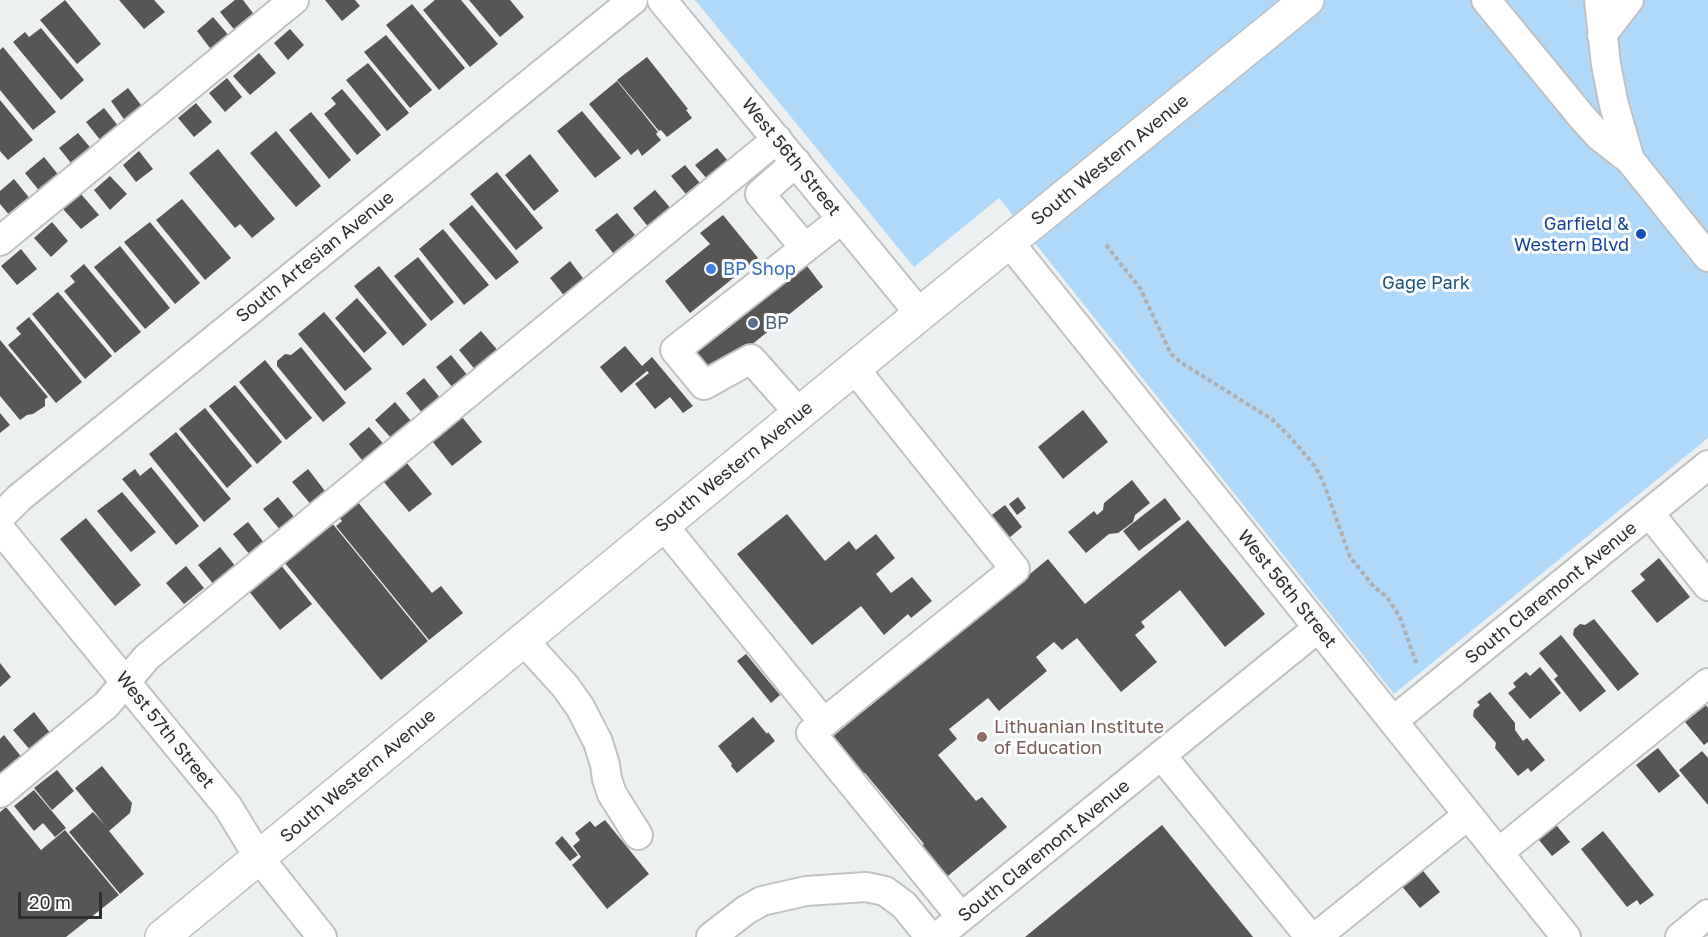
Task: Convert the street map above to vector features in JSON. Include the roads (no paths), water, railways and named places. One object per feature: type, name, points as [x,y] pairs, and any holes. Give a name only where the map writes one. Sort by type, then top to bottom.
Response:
[{"type":"main road","name":"South Western Avenue","points":[[162,937],[799,413],[1307,0]]},
{"type":"street","points":[[0,241],[294,0]]},
{"type":"street","name":"South Artesian Avenue","points":[[0,517],[18,498],[633,0]]},
{"type":"street","name":"West 56th Street","points":[[663,0],[920,314]]},
{"type":"street","points":[[1486,0],[1587,123],[1599,136],[1630,160],[1708,257]]},
{"type":"street","points":[[1599,0],[1602,35],[1614,105],[1630,160]]},
{"type":"street","points":[[1602,35],[1629,0]]},
{"type":"street","points":[[0,793],[106,705],[147,657],[777,139]]},
{"type":"street","points":[[796,162],[760,194],[805,248]]},
{"type":"street","points":[[799,413],[751,359],[704,385],[675,350],[842,219]]},
{"type":"street","name":"West 56th Street","points":[[1009,242],[1566,937]]},
{"type":"street","points":[[854,368],[1015,570],[811,733],[962,917]]},
{"type":"street","name":"South Claremont Avenue","points":[[1393,722],[1708,465]]},
{"type":"street","points":[[1649,513],[1708,586]]},
{"type":"street","points":[[663,525],[824,723]]},
{"type":"street","name":"West 57th Street","points":[[0,529],[228,807],[259,858],[322,937]]},
{"type":"street","name":"South Claremont Avenue","points":[[937,937],[1318,628]]},
{"type":"street","points":[[524,640],[580,706],[598,742],[612,794],[638,835]]},
{"type":"street","points":[[1498,853],[1708,683]]},
{"type":"street","points":[[1161,755],[1310,937]]},
{"type":"street","points":[[1316,937],[1468,815]]},
{"type":"street","points":[[711,937],[762,901],[806,891],[866,887],[885,891],[904,905],[930,937]]},
{"type":"street","points":[[1680,937],[1708,914]]},
{"type":"place","name":"Garfield & Western Blvd","points":[[1641,234]]},
{"type":"place","name":"BP Shop","points":[[711,269]]},
{"type":"place","name":"BP","points":[[753,323]]},
{"type":"place","name":"Lithuanian Institute of Education","points":[[982,737]]},
{"type":"park label","name":"Gage Park","points":[[1426,283]]}]
